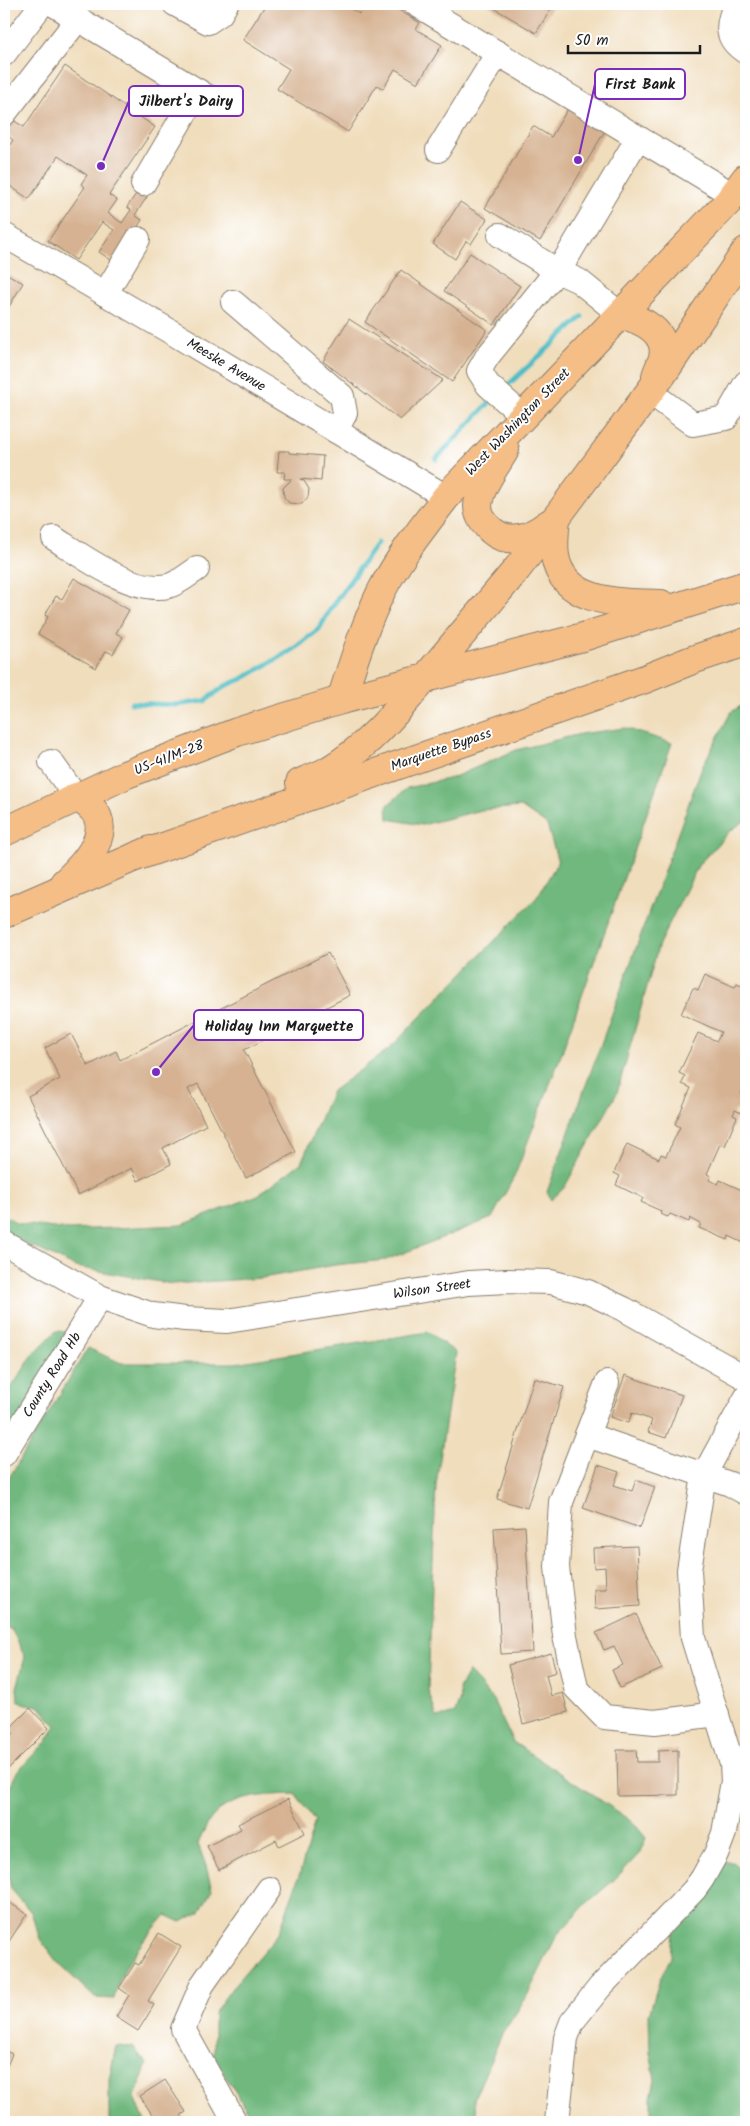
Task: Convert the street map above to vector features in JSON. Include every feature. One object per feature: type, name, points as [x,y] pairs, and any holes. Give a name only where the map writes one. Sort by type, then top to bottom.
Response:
[{"type":"main road","name":"West Washington Street","points":[[341,700],[364,631],[382,590],[411,542],[446,497],[621,315],[740,186]]},
{"type":"main road","points":[[4,914],[328,771],[359,749],[389,720],[518,569],[650,392],[746,251]]},
{"type":"main road","points":[[621,315],[634,318],[646,324],[662,341],[663,358],[650,392]]},
{"type":"main road","points":[[524,416],[481,493],[478,505],[479,514],[484,523],[497,536],[519,539],[530,536],[556,518]]},
{"type":"main road","points":[[556,518],[555,543],[558,566],[562,575],[579,591],[599,599],[620,603],[680,605]]},
{"type":"main road","points":[[341,700],[582,637],[746,585]]},
{"type":"main road","name":"Marquette Bypass","points":[[135,857],[746,642]]},
{"type":"main road","name":"US-41/M-28","points":[[4,832],[127,774],[237,732],[341,700]]},
{"type":"main road","points":[[53,893],[90,856],[100,833],[100,824],[95,811],[89,803],[76,797]]},
{"type":"street","points":[[4,54],[42,4]]},
{"type":"street","points":[[53,4],[207,97],[143,184]]},
{"type":"street","points":[[175,4],[208,22],[220,14],[226,4]]},
{"type":"street","points":[[416,4],[638,138],[740,186]]},
{"type":"street","points":[[736,4],[732,13],[729,30],[731,40],[746,52]]},
{"type":"street","points":[[4,114],[78,19]]},
{"type":"street","points":[[438,150],[498,53]]},
{"type":"street","points":[[524,416],[488,384],[479,370],[487,357],[557,270],[638,138]]},
{"type":"street","name":"Meeske Avenue","points":[[4,235],[446,497]]},
{"type":"street","points":[[500,236],[579,281],[621,315]]},
{"type":"street","points":[[105,294],[138,239]]},
{"type":"street","points":[[233,302],[342,396],[345,413],[336,431]]},
{"type":"street","points":[[650,392],[693,424],[726,418],[746,383]]},
{"type":"street","points":[[54,538],[116,575],[151,588],[170,586],[198,568]]},
{"type":"street","points":[[52,762],[63,781],[76,797]]},
{"type":"street","name":"Wilson Street","points":[[4,1243],[100,1297],[153,1315],[227,1321],[469,1282],[507,1280],[551,1282],[588,1292],[624,1309],[746,1378]]},
{"type":"street","name":"County Road Hb","points":[[4,1454],[100,1297]]},
{"type":"street","points":[[608,1383],[561,1502],[557,1566],[565,1636],[576,1688],[604,1717],[655,1722],[717,1714]]},
{"type":"street","points":[[557,2122],[566,2038],[572,2022],[600,1987],[694,1890],[720,1846],[733,1781],[732,1764],[693,1638],[689,1570],[704,1475],[746,1398]]},
{"type":"street","points":[[587,1435],[730,1484],[746,1492]]},
{"type":"street","points":[[235,2122],[183,2029],[202,1986],[269,1889]]},
{"type":"green space","points":[[746,703],[746,820],[730,831],[699,864],[659,944],[617,1093],[564,1188],[551,1200],[547,1192],[702,767],[731,712]]},
{"type":"green space","points":[[625,728],[672,743],[558,1063],[515,1175],[492,1218],[386,1260],[335,1265],[262,1278],[172,1284],[76,1267],[4,1233],[4,1214],[16,1223],[69,1230],[182,1225],[258,1195],[301,1163],[332,1091],[389,1049],[537,897],[558,862],[547,825],[521,807],[481,810],[422,825],[388,819],[387,806],[407,788],[452,778],[516,750],[580,734]]},
{"type":"green space","points":[[56,1331],[71,1332],[4,1442],[4,1399],[34,1353]]},
{"type":"green space","points":[[428,1332],[456,1353],[436,1485],[428,1690],[437,1718],[455,1713],[460,1700],[459,1689],[469,1671],[493,1700],[513,1742],[632,1821],[646,1838],[639,1854],[615,1879],[587,1903],[557,1935],[526,1998],[502,2034],[474,2099],[478,2122],[254,2122],[214,2057],[214,2013],[234,1985],[279,1933],[299,1876],[315,1821],[295,1794],[247,1798],[225,1807],[215,1814],[208,1823],[198,1844],[212,1890],[199,1913],[181,1922],[166,1915],[134,1954],[122,1975],[114,1999],[95,1998],[57,1962],[40,1939],[31,1912],[11,1889],[4,1854],[11,1784],[18,1770],[46,1742],[56,1726],[39,1706],[26,1704],[18,1700],[17,1688],[25,1657],[11,1628],[4,1628],[4,1486],[88,1348],[121,1363],[235,1363]]},
{"type":"green space","points":[[707,1862],[733,1862],[746,1872],[746,2122],[651,2122],[651,2098],[655,2079],[650,2052],[649,2014],[660,1979],[671,1957],[674,1917]]},
{"type":"green space","points":[[116,2046],[133,2047],[147,2064],[135,2097],[145,2122],[109,2122],[109,2080]]},
{"type":"building","points":[[266,4],[343,4],[359,14],[365,4],[374,7],[376,4],[389,4],[420,23],[416,29],[442,45],[418,83],[395,69],[383,89],[377,85],[348,132],[277,89],[289,69],[243,40]]},
{"type":"building","points":[[487,4],[554,4],[536,33]]},
{"type":"building","points":[[65,66],[155,127],[109,195],[117,200],[108,213],[122,223],[131,210],[127,207],[138,191],[147,197],[135,215],[142,220],[114,262],[99,252],[114,230],[102,222],[76,260],[48,241],[85,187],[81,184],[87,175],[58,156],[29,199],[4,182],[4,154],[13,140],[4,133],[13,120],[24,127]]},
{"type":"building","points":[[569,107],[606,129],[540,241],[485,208],[533,126],[551,137]]},
{"type":"building","points":[[460,202],[487,219],[471,244],[466,241],[455,259],[433,244]]},
{"type":"building","points":[[470,253],[520,286],[494,325],[444,291]]},
{"type":"building","points":[[401,270],[487,330],[452,382],[365,322]]},
{"type":"building","points":[[4,272],[23,283],[4,315]]},
{"type":"building","points":[[349,319],[443,380],[400,420],[323,361]]},
{"type":"building","points":[[279,451],[323,456],[321,481],[300,479],[304,481],[309,489],[308,497],[302,504],[289,503],[284,497],[283,488],[292,479],[284,479],[285,472],[277,472]]},
{"type":"building","points":[[74,578],[129,610],[116,633],[123,637],[113,654],[106,651],[96,668],[38,634],[48,617],[45,615],[56,596],[62,599]]},
{"type":"building","points":[[328,953],[350,995],[244,1050],[296,1152],[246,1178],[198,1084],[188,1089],[206,1125],[163,1148],[171,1164],[138,1181],[132,1168],[78,1195],[28,1096],[60,1079],[45,1048],[71,1034],[88,1066],[116,1051],[120,1060]]},
{"type":"building","points":[[705,974],[735,987],[737,983],[746,987],[746,1088],[744,1087],[741,1094],[746,1096],[746,1115],[735,1110],[733,1115],[737,1117],[725,1146],[720,1144],[707,1174],[711,1176],[709,1180],[718,1184],[720,1180],[746,1192],[746,1244],[729,1236],[728,1240],[699,1228],[701,1224],[690,1218],[689,1222],[670,1214],[668,1217],[660,1214],[661,1211],[641,1202],[643,1198],[616,1185],[620,1176],[614,1173],[627,1144],[659,1159],[661,1154],[666,1156],[680,1127],[675,1124],[691,1088],[682,1084],[685,1076],[679,1073],[698,1033],[717,1041],[721,1032],[681,1014],[693,988],[698,990]]},
{"type":"building","points":[[625,1375],[682,1395],[666,1438],[648,1432],[652,1420],[632,1413],[628,1423],[610,1417]]},
{"type":"building","points":[[534,1378],[564,1387],[527,1508],[497,1499]]},
{"type":"building","points":[[598,1465],[619,1472],[614,1485],[632,1491],[636,1480],[655,1487],[640,1528],[583,1508]]},
{"type":"building","points":[[525,1526],[533,1652],[501,1654],[494,1528]]},
{"type":"building","points":[[637,1546],[640,1606],[595,1609],[594,1589],[606,1589],[605,1567],[594,1568],[593,1548]]},
{"type":"building","points":[[636,1614],[662,1669],[620,1688],[612,1670],[623,1665],[614,1646],[604,1650],[596,1633]]},
{"type":"building","points":[[551,1653],[556,1672],[546,1675],[551,1696],[563,1693],[568,1712],[523,1724],[508,1665]]},
{"type":"building","points":[[30,1708],[49,1728],[4,1773],[4,1740],[7,1737],[9,1739],[14,1734],[9,1729]]},
{"type":"building","points":[[617,1750],[636,1750],[637,1762],[658,1762],[658,1751],[678,1750],[678,1795],[618,1796]]},
{"type":"building","points":[[288,1799],[305,1833],[279,1846],[276,1840],[219,1870],[207,1846],[241,1829],[238,1824]]},
{"type":"building","points":[[4,1899],[27,1914],[4,1949]]},
{"type":"building","points":[[159,1933],[181,1947],[148,2001],[154,2005],[138,2031],[116,2017],[129,1995],[119,1988],[135,1963],[139,1965]]},
{"type":"building","points":[[4,2050],[12,2054],[4,2073]]},
{"type":"building","points":[[165,2080],[186,2112],[181,2115],[186,2122],[157,2122],[140,2096]]},
{"type":"waterway","points":[[509,384],[582,317]]},
{"type":"waterway","points":[[436,459],[489,403]]},
{"type":"waterway","points":[[131,703],[176,705],[205,701],[225,686],[242,679],[294,649],[319,629],[331,608],[377,543]]},
{"type":"place","name":"First Bank","points":[[578,160]]},
{"type":"place","name":"Jilbert's Dairy","points":[[101,166]]},
{"type":"place","name":"Holiday Inn Marquette","points":[[156,1072]]}]
